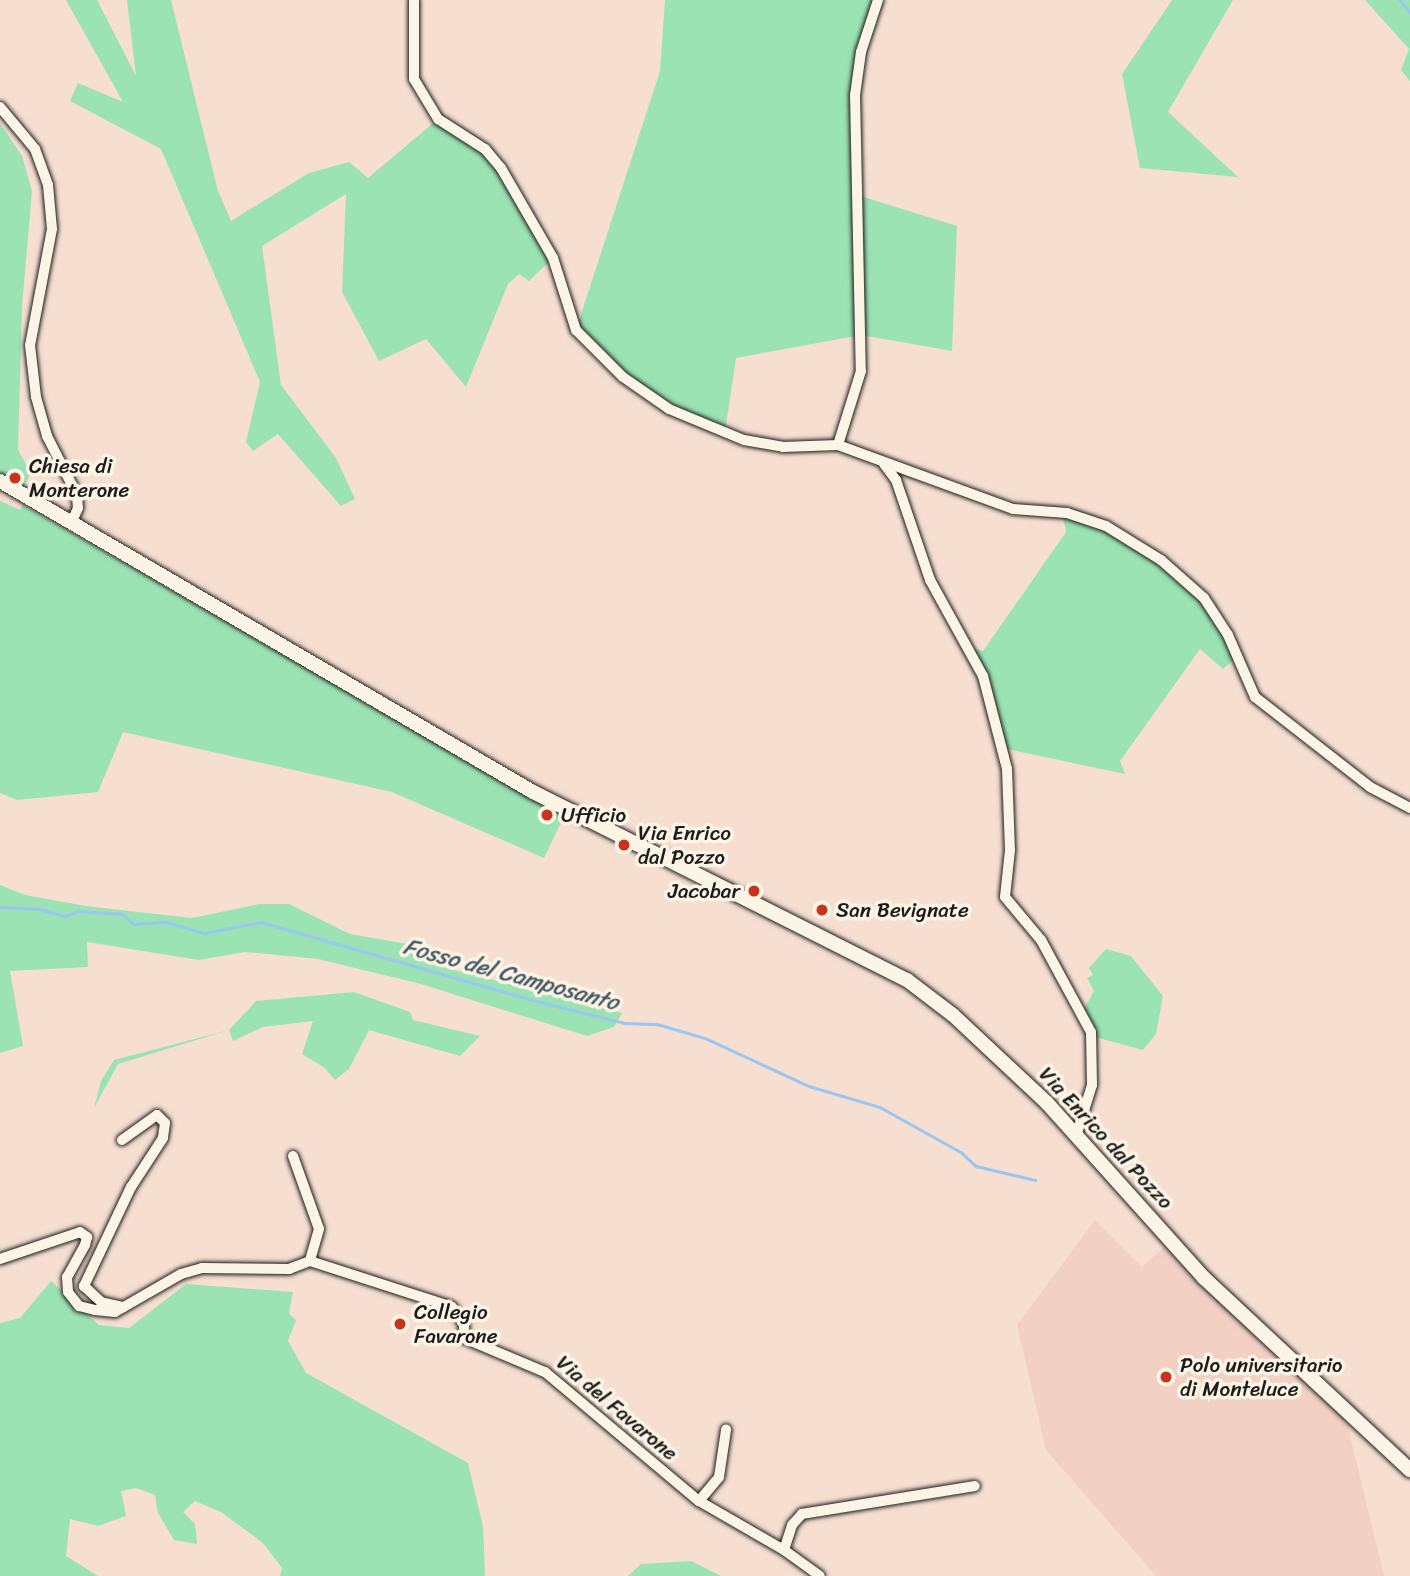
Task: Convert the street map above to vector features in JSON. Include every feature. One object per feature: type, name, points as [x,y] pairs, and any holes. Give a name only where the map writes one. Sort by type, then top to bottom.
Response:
[{"type":"street","points":[[414,0],[414,79],[438,120],[485,149],[501,168],[553,258],[576,330],[623,377],[668,409],[744,440],[783,447],[838,445],[1013,509],[1068,513],[1106,526],[1161,560],[1204,598],[1228,635],[1255,697],[1370,787],[1410,808]]},
{"type":"street","points":[[838,445],[861,371],[855,95],[861,52],[878,0]]},
{"type":"street","points":[[0,107],[36,149],[48,185],[52,229],[30,345],[36,397],[47,436],[77,495],[78,508],[71,524]]},
{"type":"street","points":[[881,461],[896,480],[930,580],[983,676],[1007,769],[1010,850],[1005,897],[1041,940],[1091,1032],[1092,1085],[1077,1133]]},
{"type":"street","name":"Via Enrico dal Pozzo","points":[[0,481],[533,792],[888,968],[953,1015],[1077,1133],[1204,1278],[1410,1470]]},
{"type":"street","points":[[122,1140],[157,1115],[165,1123],[163,1138],[131,1187],[84,1286],[101,1302],[123,1307]]},
{"type":"street","points":[[0,1259],[35,1251],[80,1232],[87,1237],[67,1277],[68,1292],[79,1306],[115,1312],[181,1274],[202,1268],[289,1269],[310,1261],[319,1228],[293,1156]]},
{"type":"street","name":"Via del Favarone","points":[[310,1261],[453,1307],[464,1324],[464,1338],[545,1372],[699,1501],[784,1550],[820,1576]]},
{"type":"street","points":[[699,1501],[719,1477],[726,1430]]},
{"type":"street","points":[[784,1550],[792,1525],[802,1514],[975,1486]]},
{"type":"shaded area","name":"Polo universitario di Monteluce","points":[[1095,1220],[1142,1267],[1172,1240],[1346,1419],[1384,1576],[1156,1576],[1046,1450],[1017,1325]]},
{"type":"green space","points":[[66,0],[97,0],[136,76],[127,0],[171,0],[218,191],[231,221],[309,173],[349,162],[368,178],[438,119],[485,149],[553,258],[529,281],[519,274],[508,284],[466,387],[426,339],[379,361],[342,292],[346,194],[262,246],[281,385],[336,458],[355,499],[341,506],[278,434],[253,451],[246,442],[260,382],[161,149],[70,101],[78,83],[123,102]]},
{"type":"green space","points":[[665,0],[878,0],[861,52],[854,194],[957,226],[952,351],[861,335],[736,358],[725,432],[669,409],[637,387],[576,330],[660,71]]},
{"type":"green space","points":[[1172,0],[1233,0],[1168,112],[1238,177],[1140,168],[1122,74]]},
{"type":"green space","points":[[1365,0],[1410,0],[1410,81],[1401,70],[1409,49]]},
{"type":"green space","points":[[0,123],[22,156],[32,191],[22,307],[18,450],[31,473],[22,490],[0,478]]},
{"type":"green space","points":[[0,501],[20,510],[23,505],[564,816],[544,858],[392,792],[123,732],[98,792],[17,800],[0,793]]},
{"type":"green space","points":[[1062,513],[1106,526],[1161,560],[1204,598],[1237,657],[1223,669],[1200,649],[1120,761],[1125,774],[1007,749],[969,647],[983,651],[1066,532]]},
{"type":"green space","points":[[0,885],[25,895],[86,906],[192,918],[259,904],[289,904],[350,934],[408,944],[435,965],[622,1013],[614,1027],[587,1036],[421,984],[318,959],[245,952],[199,960],[87,942],[88,967],[10,971],[23,1046],[0,1053]]},
{"type":"green space","points":[[1106,949],[1131,956],[1163,996],[1156,1034],[1143,1050],[1091,1036],[1082,1013],[1094,991],[1087,978],[1093,975],[1089,968]]},
{"type":"green space","points":[[354,992],[410,1012],[413,1020],[480,1036],[460,1056],[369,1030],[349,1069],[335,1080],[325,1068],[302,1054],[313,1021],[263,1027],[233,1041],[229,1030],[256,1001]]},
{"type":"green space","points":[[229,1030],[118,1064],[94,1108],[101,1081],[114,1060]]},
{"type":"green space","points":[[51,1281],[99,1325],[129,1328],[186,1284],[293,1292],[289,1314],[296,1320],[288,1341],[306,1373],[468,1463],[483,1527],[485,1576],[280,1576],[282,1568],[263,1543],[221,1512],[195,1501],[183,1512],[195,1524],[197,1544],[174,1540],[158,1513],[155,1495],[136,1488],[121,1491],[126,1516],[98,1526],[70,1519],[66,1556],[98,1576],[0,1576],[0,1323],[20,1318]]},
{"type":"green space","points":[[691,1561],[721,1576],[628,1576],[641,1564]]},
{"type":"waterway","points":[[1400,0],[1410,12]]},
{"type":"waterway","name":"Fosso del Camposanto","points":[[0,907],[40,909],[65,916],[79,911],[122,914],[134,924],[166,922],[204,933],[261,922],[540,1002],[625,1023],[657,1024],[705,1038],[809,1086],[880,1107],[961,1152],[976,1166],[1035,1180]]},
{"type":"place","name":"Chiesa di Monterone","points":[[15,478]]},
{"type":"place","name":"Ufficio","points":[[547,815]]},
{"type":"place","name":"Via Enrico dal Pozzo","points":[[624,845]]},
{"type":"place","name":"Jacobar","points":[[754,891]]},
{"type":"place","name":"San Bevignate","points":[[822,910]]},
{"type":"place","name":"Collegio Favarone","points":[[400,1324]]},
{"type":"place","name":"Polo universitario di Monteluce","points":[[1166,1377]]}]
